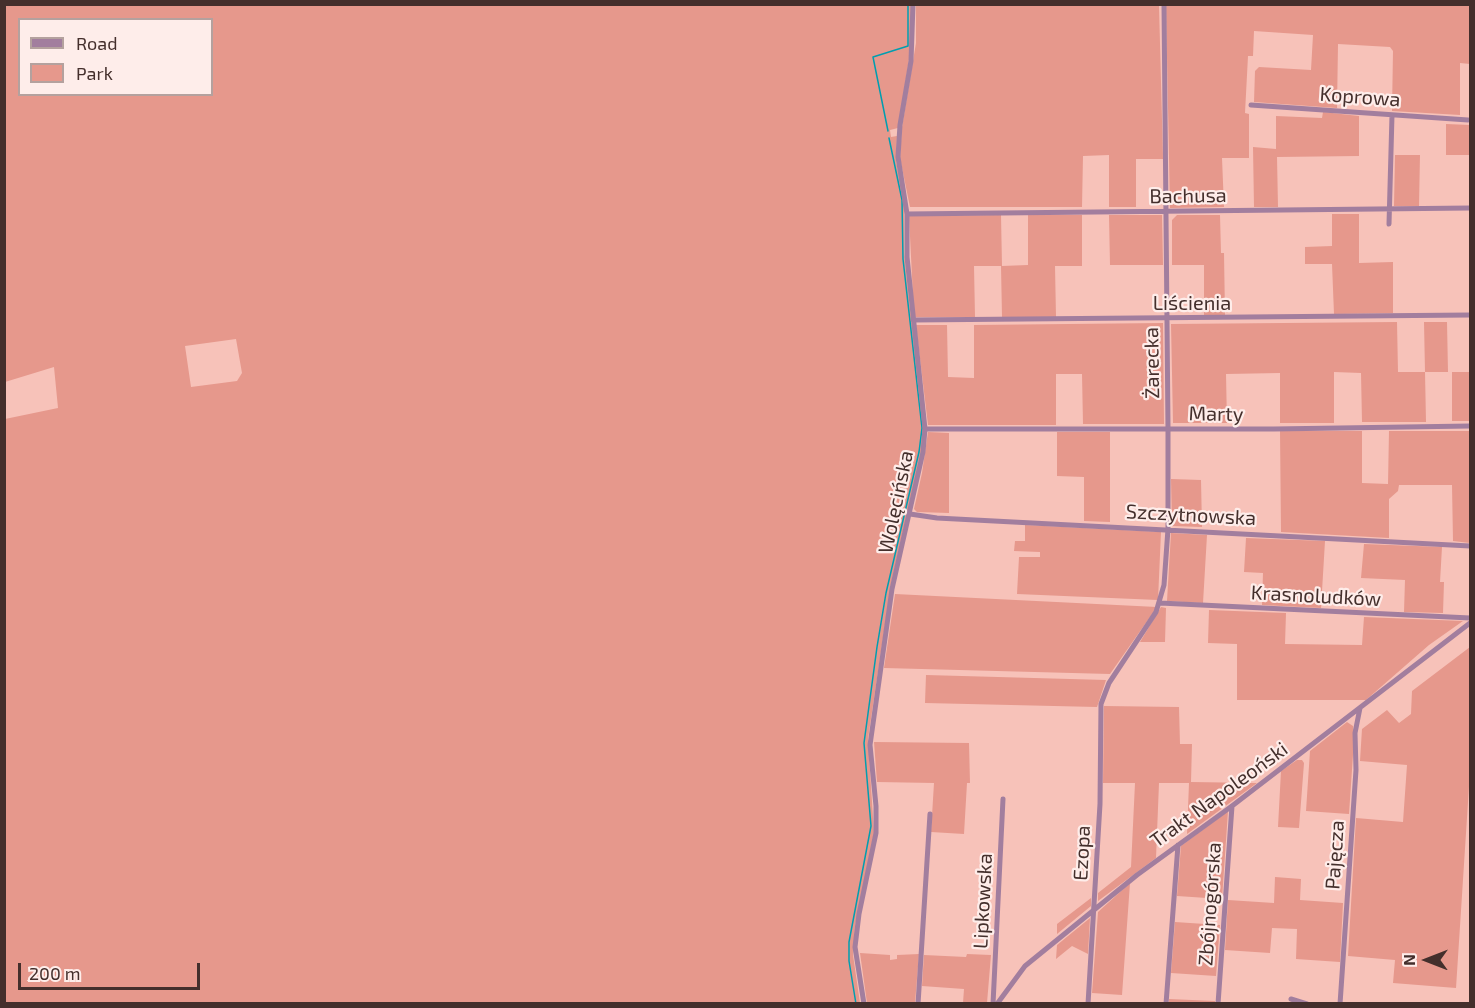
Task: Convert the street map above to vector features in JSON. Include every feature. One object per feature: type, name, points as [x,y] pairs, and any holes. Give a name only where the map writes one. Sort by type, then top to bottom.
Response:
[{"type":"street","name":"Wolęcińska","points":[[864,1004],[855,947],[859,914],[876,833],[876,806],[870,745],[892,590],[923,452],[925,429],[906,248],[907,214],[898,157],[898,133],[911,61],[913,4]]},
{"type":"street","name":"Żarecka","points":[[1101,704],[1109,683],[1149,624],[1160,603],[1164,585],[1168,529],[1168,428],[1164,4]]},
{"type":"street","name":"Koprowa","points":[[1251,105],[1468,120]]},
{"type":"street","points":[[1389,224],[1392,115]]},
{"type":"street","name":"Bachusa","points":[[907,214],[1470,208]]},
{"type":"street","name":"Liścienia","points":[[914,320],[1470,315]]},
{"type":"street","name":"Marty","points":[[925,429],[1274,429],[1470,426]]},
{"type":"street","name":"Szczytnowska","points":[[910,514],[937,518],[1470,546]]},
{"type":"street","name":"Krasnoludków","points":[[1160,603],[1470,618]]},
{"type":"street","name":"Trakt Napoleoński","points":[[995,1004],[1025,966],[1137,875],[1232,807],[1470,623]]},
{"type":"street","name":"Ezopa","points":[[1088,1004],[1101,778],[1101,704]]},
{"type":"street","name":"Pajęcza","points":[[1340,1004],[1356,770],[1355,733],[1360,708]]},
{"type":"street","name":"Lipkowska","points":[[995,1004],[1003,800]]},
{"type":"street","name":"Zbójnogórska","points":[[1218,1004],[1232,807]]},
{"type":"street","points":[[918,1004],[930,814]]},
{"type":"street","points":[[1166,1004],[1178,844]]},
{"type":"street","points":[[1291,999],[1307,1004]]},
{"type":"green space","points":[[5,5],[911,5],[911,47],[898,128],[890,130],[891,137],[897,136],[896,161],[904,201],[904,253],[923,422],[923,443],[891,584],[868,739],[874,833],[855,926],[853,955],[860,1003],[5,1003],[5,419],[58,408],[54,367],[5,382]],"holes":[[[236,339],[242,373],[237,381],[191,387],[185,346]]]},
{"type":"green space","points":[[916,5],[1159,5],[1163,159],[1136,159],[1136,207],[1109,207],[1109,155],[1083,156],[1082,207],[910,207],[900,158],[902,127],[916,43]]},
{"type":"green space","points":[[1166,5],[1470,5],[1470,64],[1460,63],[1460,115],[1392,111],[1393,51],[1390,47],[1338,44],[1337,108],[1254,102],[1255,71],[1259,67],[1311,70],[1313,35],[1254,31],[1253,56],[1248,56],[1245,113],[1249,114],[1249,158],[1222,158],[1224,207],[1170,208]]},
{"type":"green space","points":[[1323,112],[1359,116],[1359,156],[1277,157],[1278,207],[1254,207],[1253,147],[1276,149],[1276,116],[1322,118]]},
{"type":"green space","points":[[1446,124],[1470,125],[1470,155],[1446,155]]},
{"type":"green space","points":[[1395,155],[1420,155],[1419,206],[1394,206]]},
{"type":"green space","points":[[1332,214],[1359,214],[1359,263],[1393,262],[1393,313],[1334,314],[1332,264],[1305,264],[1305,247],[1332,246]]},
{"type":"green space","points":[[1001,215],[1002,266],[1028,265],[1028,215],[1082,215],[1082,266],[1055,266],[1056,317],[1002,317],[1001,266],[974,266],[975,317],[914,317],[909,216]]},
{"type":"green space","points":[[1109,215],[1162,215],[1163,265],[1110,265]]},
{"type":"green space","points":[[1177,215],[1220,215],[1221,253],[1224,253],[1225,316],[1204,316],[1204,265],[1172,265],[1172,220]]},
{"type":"green space","points":[[1397,322],[1398,372],[1425,372],[1426,422],[1362,422],[1361,373],[1334,372],[1334,423],[1280,423],[1280,373],[1226,374],[1227,423],[1173,423],[1171,324]]},
{"type":"green space","points":[[1424,322],[1447,322],[1448,372],[1425,372]]},
{"type":"green space","points":[[1163,323],[1164,424],[1083,424],[1082,374],[1056,374],[1056,425],[928,425],[916,325],[947,325],[948,377],[974,378],[974,325]]},
{"type":"green space","points":[[1452,372],[1470,372],[1470,421],[1452,421]]},
{"type":"green space","points":[[1280,431],[1362,431],[1362,483],[1388,484],[1389,431],[1470,431],[1470,543],[1453,541],[1452,485],[1399,485],[1398,491],[1389,499],[1389,538],[1281,532]]},
{"type":"green space","points":[[928,432],[949,433],[949,513],[917,512],[914,509]]},
{"type":"green space","points":[[1057,432],[1110,432],[1110,522],[1084,521],[1084,477],[1057,476]]},
{"type":"green space","points":[[1171,479],[1201,480],[1202,527],[1172,526]]},
{"type":"green space","points":[[1025,525],[1161,532],[1158,600],[1017,594],[1019,557],[1040,557],[1040,552],[1014,551],[1015,541],[1025,541]]},
{"type":"green space","points":[[1171,533],[1207,535],[1203,603],[1167,601]]},
{"type":"green space","points":[[1246,538],[1325,541],[1321,608],[1262,605],[1263,573],[1244,572]]},
{"type":"green space","points":[[1364,544],[1442,547],[1440,582],[1444,582],[1443,613],[1404,612],[1405,580],[1361,578]]},
{"type":"green space","points":[[895,594],[1157,607],[1110,674],[884,668]]},
{"type":"green space","points":[[1161,607],[1166,608],[1165,642],[1140,642]]},
{"type":"green space","points":[[1209,610],[1286,613],[1285,644],[1362,645],[1364,617],[1463,621],[1429,645],[1366,700],[1237,700],[1237,644],[1208,643]]},
{"type":"green space","points":[[1470,647],[1470,771],[1456,988],[1393,983],[1395,960],[1348,956],[1356,818],[1403,822],[1407,765],[1360,761],[1362,729],[1387,710],[1399,723],[1411,714],[1412,691]]},
{"type":"green space","points":[[926,675],[1106,680],[1097,707],[925,703]]},
{"type":"green space","points":[[1104,706],[1179,707],[1180,744],[1192,744],[1191,782],[1257,783],[1187,834],[1189,783],[1159,783],[1156,858],[1098,901],[1098,893],[1131,867],[1135,783],[1103,783]]},
{"type":"green space","points":[[1347,722],[1353,726],[1354,740],[1349,814],[1306,811],[1310,751]]},
{"type":"green space","points":[[874,742],[969,743],[970,783],[967,783],[964,834],[931,832],[934,783],[877,782]]},
{"type":"green space","points":[[1297,760],[1302,760],[1304,763],[1299,828],[1278,827],[1281,771]]},
{"type":"green space","points":[[1228,811],[1222,899],[1177,896],[1181,846]]},
{"type":"green space","points":[[1275,877],[1301,879],[1300,900],[1343,903],[1340,962],[1296,959],[1297,929],[1272,928],[1270,953],[1225,950],[1228,900],[1274,903]]},
{"type":"green space","points":[[1130,883],[1122,995],[1092,993],[1098,912]]},
{"type":"green space","points":[[1091,898],[1091,906],[1057,934],[1057,924]]},
{"type":"green space","points":[[1090,918],[1088,954],[1072,946],[1056,959],[1057,945]]},
{"type":"green space","points":[[1175,922],[1220,925],[1216,976],[1171,973]]},
{"type":"green space","points":[[860,953],[890,955],[890,960],[897,959],[897,955],[919,954],[915,1003],[867,1003]]},
{"type":"green space","points":[[967,954],[991,955],[987,1003],[963,1003],[964,989],[922,986],[924,955],[966,957]]},
{"type":"green space","points":[[1169,999],[1215,1001],[1215,1003],[1169,1003]]},
{"type":"waterway","points":[[888,131],[873,57],[908,46],[908,4]]},
{"type":"waterway","points":[[856,1004],[849,961],[849,942],[871,826],[864,743],[886,593],[919,452],[922,428],[903,259],[902,200],[889,138]]}]
